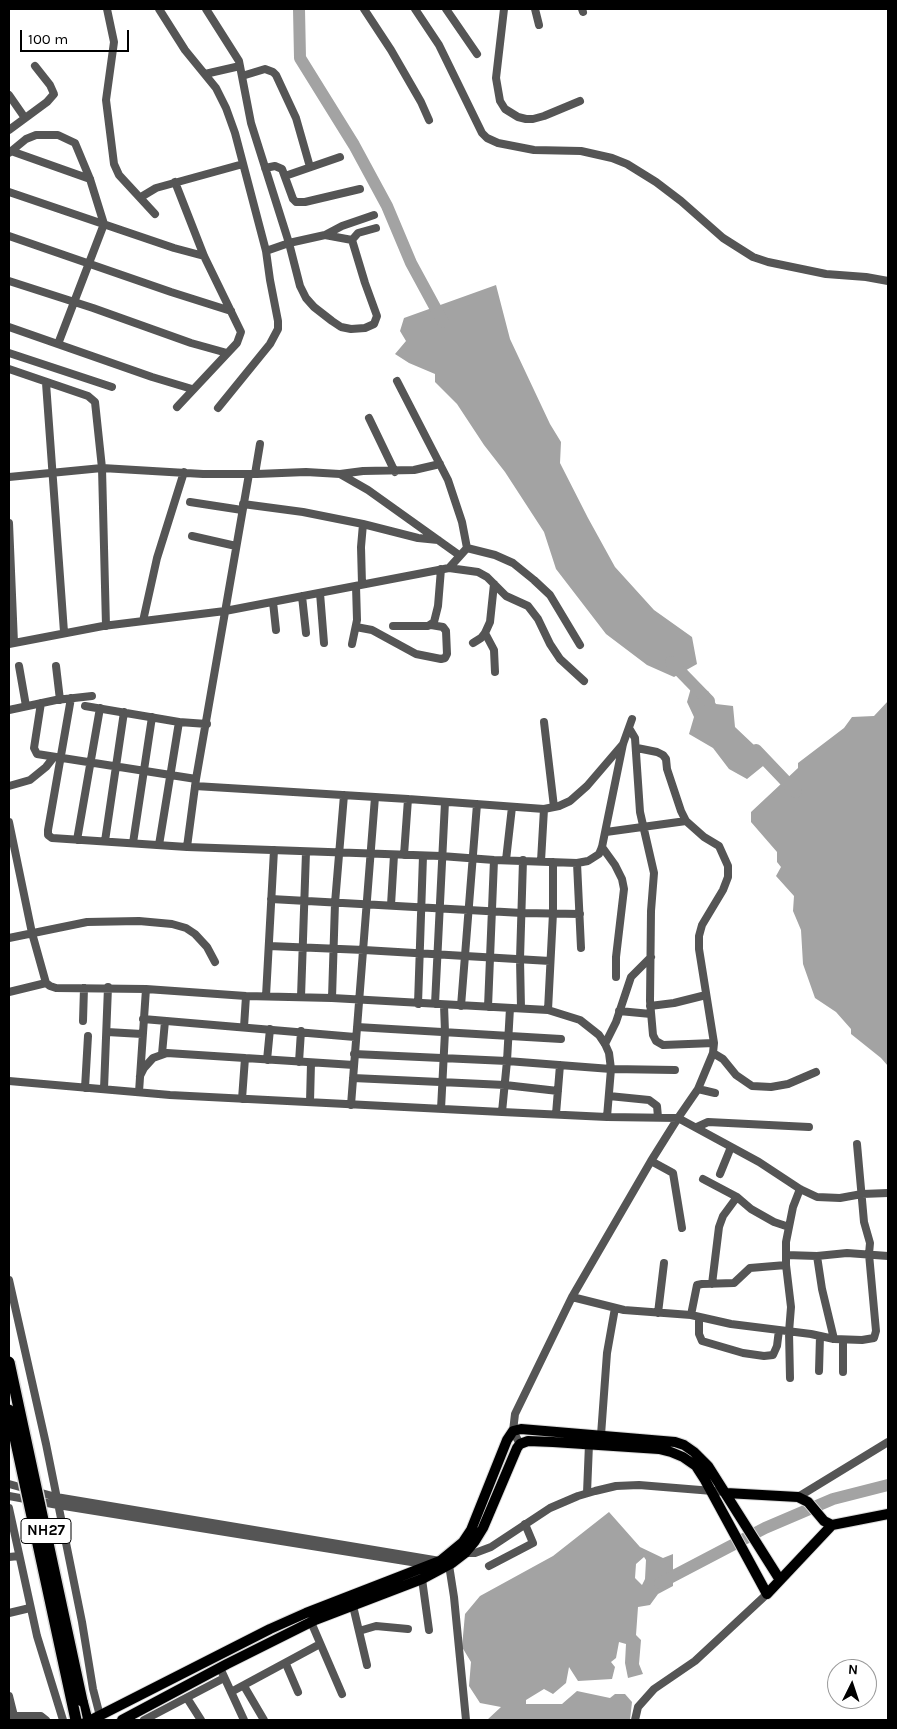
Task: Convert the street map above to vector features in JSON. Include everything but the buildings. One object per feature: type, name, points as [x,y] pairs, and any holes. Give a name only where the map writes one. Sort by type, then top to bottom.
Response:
[{"type":"highway","name":"NH27","points":[[9,1362],[87,1720]]},
{"type":"highway","name":"NH27","points":[[9,1410],[76,1720]]},
{"type":"main road","points":[[96,1718],[270,1629],[306,1613],[430,1565],[446,1564],[471,1530],[507,1440],[514,1431],[521,1429],[675,1442],[684,1445],[708,1466],[780,1580]]},
{"type":"main road","points":[[129,1719],[222,1673],[311,1622],[422,1580],[465,1553],[483,1528],[512,1456],[520,1444],[528,1441],[590,1444],[671,1452],[683,1457],[696,1466],[712,1491],[767,1594],[828,1523],[888,1514]]},
{"type":"main road","points":[[725,1492],[798,1497],[808,1502],[828,1523]]},
{"type":"street","points":[[107,9],[114,42],[106,100],[114,164],[119,175],[155,214]]},
{"type":"street","points":[[159,9],[185,50],[216,88],[226,108],[266,251],[276,312],[278,329],[270,344],[218,408]]},
{"type":"street","points":[[206,9],[237,56],[251,123],[300,286],[306,298],[314,307],[341,327],[351,329],[365,328],[374,324],[377,316],[352,240]]},
{"type":"street","points":[[364,9],[391,50],[421,102],[429,120]]},
{"type":"street","points":[[415,9],[439,45],[482,133],[487,138],[498,143],[534,150],[581,150],[612,158],[627,164],[656,182],[682,201],[723,238],[753,257],[826,274],[888,281]]},
{"type":"street","points":[[446,9],[476,54]]},
{"type":"street","points":[[504,9],[496,78],[500,101],[505,109],[518,117],[533,119],[580,101]]},
{"type":"street","points":[[535,9],[539,25]]},
{"type":"street","points":[[9,130],[47,102],[54,94],[50,85],[35,66]]},
{"type":"street","points":[[205,74],[240,66]]},
{"type":"street","points":[[242,76],[265,69],[276,75],[296,118],[310,167]]},
{"type":"street","points":[[9,95],[25,118]]},
{"type":"street","points":[[10,152],[26,139],[36,135],[58,135],[74,143],[90,178],[104,224],[58,344]]},
{"type":"street","points":[[10,152],[90,178]]},
{"type":"street","points":[[284,176],[340,157]]},
{"type":"street","points":[[141,197],[156,188],[243,164]]},
{"type":"street","points":[[265,168],[275,166],[282,169],[293,199],[299,203],[360,189]]},
{"type":"street","points":[[175,182],[204,256],[240,328],[240,336],[227,353],[192,389],[178,407]]},
{"type":"street","points":[[9,192],[204,256]]},
{"type":"street","points":[[266,251],[288,243],[325,234],[342,226],[374,216]]},
{"type":"street","points":[[352,240],[358,233],[376,228]]},
{"type":"street","points":[[325,234],[352,240]]},
{"type":"street","points":[[9,236],[172,292],[231,310]]},
{"type":"street","points":[[9,281],[227,353]]},
{"type":"street","points":[[9,327],[192,389]]},
{"type":"street","points":[[9,353],[112,388]]},
{"type":"street","points":[[9,368],[93,398],[95,402],[102,468],[106,626]]},
{"type":"street","points":[[397,381],[448,480],[462,522],[467,548]]},
{"type":"street","points":[[46,382],[64,632]]},
{"type":"street","points":[[369,418],[395,472]]},
{"type":"street","points":[[186,847],[243,507],[260,444]]},
{"type":"street","points":[[9,477],[102,468],[252,474],[306,472],[340,474],[362,471],[395,472],[440,464]]},
{"type":"street","points":[[143,621],[157,558],[184,472]]},
{"type":"street","points":[[340,474],[375,495],[459,555]]},
{"type":"street","points":[[190,502],[304,512],[418,538],[438,540]]},
{"type":"street","points":[[9,523],[11,643],[64,632],[225,611],[445,568],[478,572],[506,596],[520,601],[534,612],[560,659],[584,681]]},
{"type":"street","points":[[352,644],[356,627],[363,524]]},
{"type":"street","points":[[192,536],[236,546]]},
{"type":"street","points":[[431,625],[434,622],[438,606],[445,568],[467,548]]},
{"type":"street","points":[[467,548],[495,555],[513,563],[534,580],[550,595],[580,645]]},
{"type":"street","points":[[473,643],[485,633],[492,613],[494,584]]},
{"type":"street","points":[[320,593],[324,643]]},
{"type":"street","points":[[302,596],[306,633]]},
{"type":"street","points":[[273,602],[276,630]]},
{"type":"street","points":[[356,627],[372,630],[416,654],[441,659],[445,658],[447,654],[446,631],[443,628],[431,625],[393,626]]},
{"type":"street","points":[[485,633],[494,650],[495,672]]},
{"type":"street","points":[[18,666],[26,706]]},
{"type":"street","points":[[56,666],[60,700]]},
{"type":"street","points":[[9,710],[70,698],[92,696]]},
{"type":"street","points":[[70,698],[48,830],[48,835],[52,838],[186,847],[442,856],[494,860],[577,862],[594,859],[599,854],[606,832],[623,744],[632,718]]},
{"type":"street","points":[[41,703],[34,748],[37,754],[52,758],[171,776],[196,783],[375,798],[544,809],[554,807],[570,801],[587,786],[623,744]]},
{"type":"street","points":[[85,706],[179,722],[206,724]]},
{"type":"street","points":[[77,840],[100,708]]},
{"type":"street","points":[[105,841],[124,712]]},
{"type":"street","points":[[133,843],[152,717]]},
{"type":"street","points":[[159,845],[179,722]]},
{"type":"street","points":[[544,722],[554,807]]},
{"type":"street","points":[[629,728],[636,738],[640,812],[654,873],[651,957],[653,1036],[656,1041],[663,1045],[714,1043]]},
{"type":"street","points":[[520,1444],[514,1431],[515,1414],[572,1297],[651,1161],[698,1089],[714,1052],[699,949],[699,936],[702,925],[723,890],[728,877],[728,866],[719,846],[704,837],[686,821],[673,789],[666,759],[657,752],[637,748]]},
{"type":"street","points":[[9,786],[30,780],[52,758]]},
{"type":"street","points":[[332,998],[335,903],[344,795]]},
{"type":"street","points":[[351,1105],[355,1037],[364,950],[365,904],[375,798]]},
{"type":"street","points":[[404,855],[408,799]]},
{"type":"street","points":[[435,1004],[445,802]]},
{"type":"street","points":[[461,1006],[477,804]]},
{"type":"street","points":[[506,860],[512,807]]},
{"type":"street","points":[[541,861],[544,809]]},
{"type":"street","points":[[606,832],[686,821]]},
{"type":"street","points":[[9,822],[32,933],[46,983],[50,986],[56,988],[146,989],[246,996],[332,998],[548,1010],[580,1020],[599,1035],[605,1044],[609,1053],[611,1069],[607,1117]]},
{"type":"street","points":[[602,847],[615,865],[622,879],[624,889],[616,957],[616,977]]},
{"type":"street","points":[[266,996],[274,850]]},
{"type":"street","points":[[301,998],[306,852]]},
{"type":"street","points":[[392,905],[394,855]]},
{"type":"street","points":[[418,1004],[423,856]]},
{"type":"street","points":[[488,1007],[494,860]]},
{"type":"street","points":[[521,1008],[520,959],[523,860]]},
{"type":"street","points":[[548,1010],[553,914],[552,862]]},
{"type":"street","points":[[577,862],[581,948]]},
{"type":"street","points":[[271,899],[522,913],[580,914]]},
{"type":"street","points":[[9,938],[96,922],[139,921],[172,924],[186,928],[195,934],[207,947],[216,962]]},
{"type":"street","points":[[269,946],[550,961]]},
{"type":"street","points":[[605,1044],[631,978],[651,957]]},
{"type":"street","points":[[9,992],[46,983]]},
{"type":"street","points":[[83,1021],[84,988]]},
{"type":"street","points":[[104,1089],[108,988]]},
{"type":"street","points":[[139,1092],[146,989]]},
{"type":"street","points":[[619,1011],[651,1010],[706,995]]},
{"type":"street","points":[[244,1027],[246,996]]},
{"type":"street","points":[[441,1109],[445,1032],[444,1005]]},
{"type":"street","points":[[502,1112],[510,1008]]},
{"type":"street","points":[[143,1019],[355,1037]]},
{"type":"street","points":[[162,1054],[165,1021]]},
{"type":"street","points":[[357,1028],[561,1038]]},
{"type":"street","points":[[267,1060],[270,1029]]},
{"type":"street","points":[[300,1062],[301,1031]]},
{"type":"street","points":[[107,1032],[142,1034]]},
{"type":"street","points":[[85,1088],[88,1036]]},
{"type":"street","points":[[714,1052],[736,1075],[752,1086],[770,1087],[788,1084],[816,1072]]},
{"type":"street","points":[[140,1076],[147,1063],[153,1058],[167,1053],[354,1065]]},
{"type":"street","points":[[354,1054],[507,1061],[611,1069],[674,1070]]},
{"type":"street","points":[[242,1099],[244,1058]]},
{"type":"street","points":[[310,1102],[311,1063]]},
{"type":"street","points":[[556,1114],[560,1065]]},
{"type":"street","points":[[353,1078],[505,1085],[558,1090]]},
{"type":"street","points":[[9,1081],[242,1099],[607,1117],[678,1118],[759,1162],[800,1190],[818,1197],[840,1198],[862,1194],[888,1193]]},
{"type":"street","points":[[698,1089],[715,1093]]},
{"type":"street","points":[[609,1096],[649,1100],[657,1106],[658,1117]]},
{"type":"street","points":[[696,1127],[713,1122],[809,1127]]},
{"type":"street","points":[[572,1297],[615,1308],[695,1316],[731,1324],[834,1339],[869,1340],[874,1338],[870,1243],[864,1222],[857,1144]]},
{"type":"street","points":[[720,1174],[731,1146]]},
{"type":"street","points":[[651,1161],[670,1171],[674,1177],[682,1228]]},
{"type":"street","points":[[703,1179],[737,1197],[767,1218],[788,1227]]},
{"type":"street","points":[[790,1378],[790,1307],[786,1255],[788,1227],[800,1190]]},
{"type":"street","points":[[712,1284],[718,1226],[737,1197]]},
{"type":"street","points":[[786,1255],[817,1256],[847,1253],[888,1256]]},
{"type":"street","points":[[817,1256],[822,1290],[834,1339]]},
{"type":"street","points":[[658,1313],[664,1263]]},
{"type":"street","points":[[779,1330],[774,1356],[770,1357],[750,1354],[702,1341],[695,1316],[697,1285],[734,1283],[750,1268],[786,1265]]},
{"type":"street","points":[[9,1280],[46,1444],[82,1622],[96,1718]]},
{"type":"street","points":[[601,1435],[607,1353],[615,1308]]},
{"type":"street","points":[[819,1371],[820,1336]]},
{"type":"street","points":[[843,1340],[843,1372]]},
{"type":"street","points":[[798,1497],[888,1442]]},
{"type":"street","points":[[587,1493],[590,1444]]},
{"type":"street","points":[[9,1484],[56,1497],[446,1564],[456,1618],[466,1720]]},
{"type":"street","points":[[465,1553],[475,1554],[491,1547],[550,1508],[587,1493],[616,1486],[639,1485],[725,1492]]},
{"type":"street","points":[[9,1496],[430,1565]]},
{"type":"street","points":[[9,1508],[10,1521],[37,1636],[63,1720]]},
{"type":"street","points":[[489,1566],[534,1543],[525,1524]]},
{"type":"street","points":[[9,1557],[19,1556]]},
{"type":"street","points":[[422,1580],[429,1630]]},
{"type":"street","points":[[635,1720],[638,1707],[654,1689],[695,1660],[767,1594]]},
{"type":"street","points":[[353,1606],[367,1665]]},
{"type":"street","points":[[9,1613],[30,1608]]},
{"type":"street","points":[[311,1622],[342,1694]]},
{"type":"street","points":[[359,1630],[376,1626],[408,1628]]},
{"type":"street","points":[[231,1692],[320,1644]]},
{"type":"street","points":[[286,1664],[298,1692]]},
{"type":"street","points":[[144,1720],[187,1698],[222,1673],[244,1720]]},
{"type":"street","points":[[244,1686],[264,1720]]},
{"type":"street","points":[[9,1696],[13,1717],[41,1716],[46,1720]]},
{"type":"street","points":[[187,1698],[201,1720]]},
{"type":"street","points":[[159,1713],[163,1720]]},
{"type":"shaded area","points":[[496,285],[510,339],[550,424],[561,442],[560,463],[615,567],[654,610],[692,637],[697,664],[674,677],[647,665],[606,634],[556,569],[544,532],[457,404],[435,382],[435,374],[409,363],[395,354],[406,341],[400,331],[404,318]]},
{"type":"shaded area","points":[[691,688],[708,691],[716,704],[733,706],[735,727],[762,750],[768,762],[747,779],[729,769],[713,748],[689,734],[694,717],[687,702]]},
{"type":"shaded area","points":[[888,701],[888,1066],[851,1034],[851,1029],[836,1012],[815,998],[803,964],[801,930],[793,911],[794,896],[776,876],[781,867],[777,862],[777,852],[751,822],[751,812],[798,768],[798,763],[844,728],[852,717],[874,716]]},
{"type":"shaded area","points":[[609,1512],[640,1547],[663,1558],[673,1554],[673,1586],[658,1594],[650,1605],[638,1607],[636,1635],[641,1640],[639,1664],[643,1674],[628,1678],[625,1663],[626,1644],[619,1642],[616,1658],[611,1662],[615,1667],[612,1679],[578,1681],[569,1667],[566,1683],[553,1694],[544,1689],[526,1700],[526,1704],[562,1704],[577,1691],[610,1698],[615,1694],[625,1694],[632,1702],[630,1720],[487,1720],[501,1707],[480,1703],[469,1686],[471,1662],[462,1647],[465,1614],[480,1596],[553,1556]],"holes":[[[644,1557],[646,1560],[645,1579],[642,1585],[635,1578],[636,1564]]]},
{"type":"waterway","points":[[299,9],[300,58],[354,145],[387,206],[411,263],[443,322]]},
{"type":"waterway","points":[[671,662],[709,701]]},
{"type":"waterway","points":[[756,750],[796,792]]},
{"type":"waterway","points":[[660,1583],[765,1528],[833,1499],[888,1485]]}]
